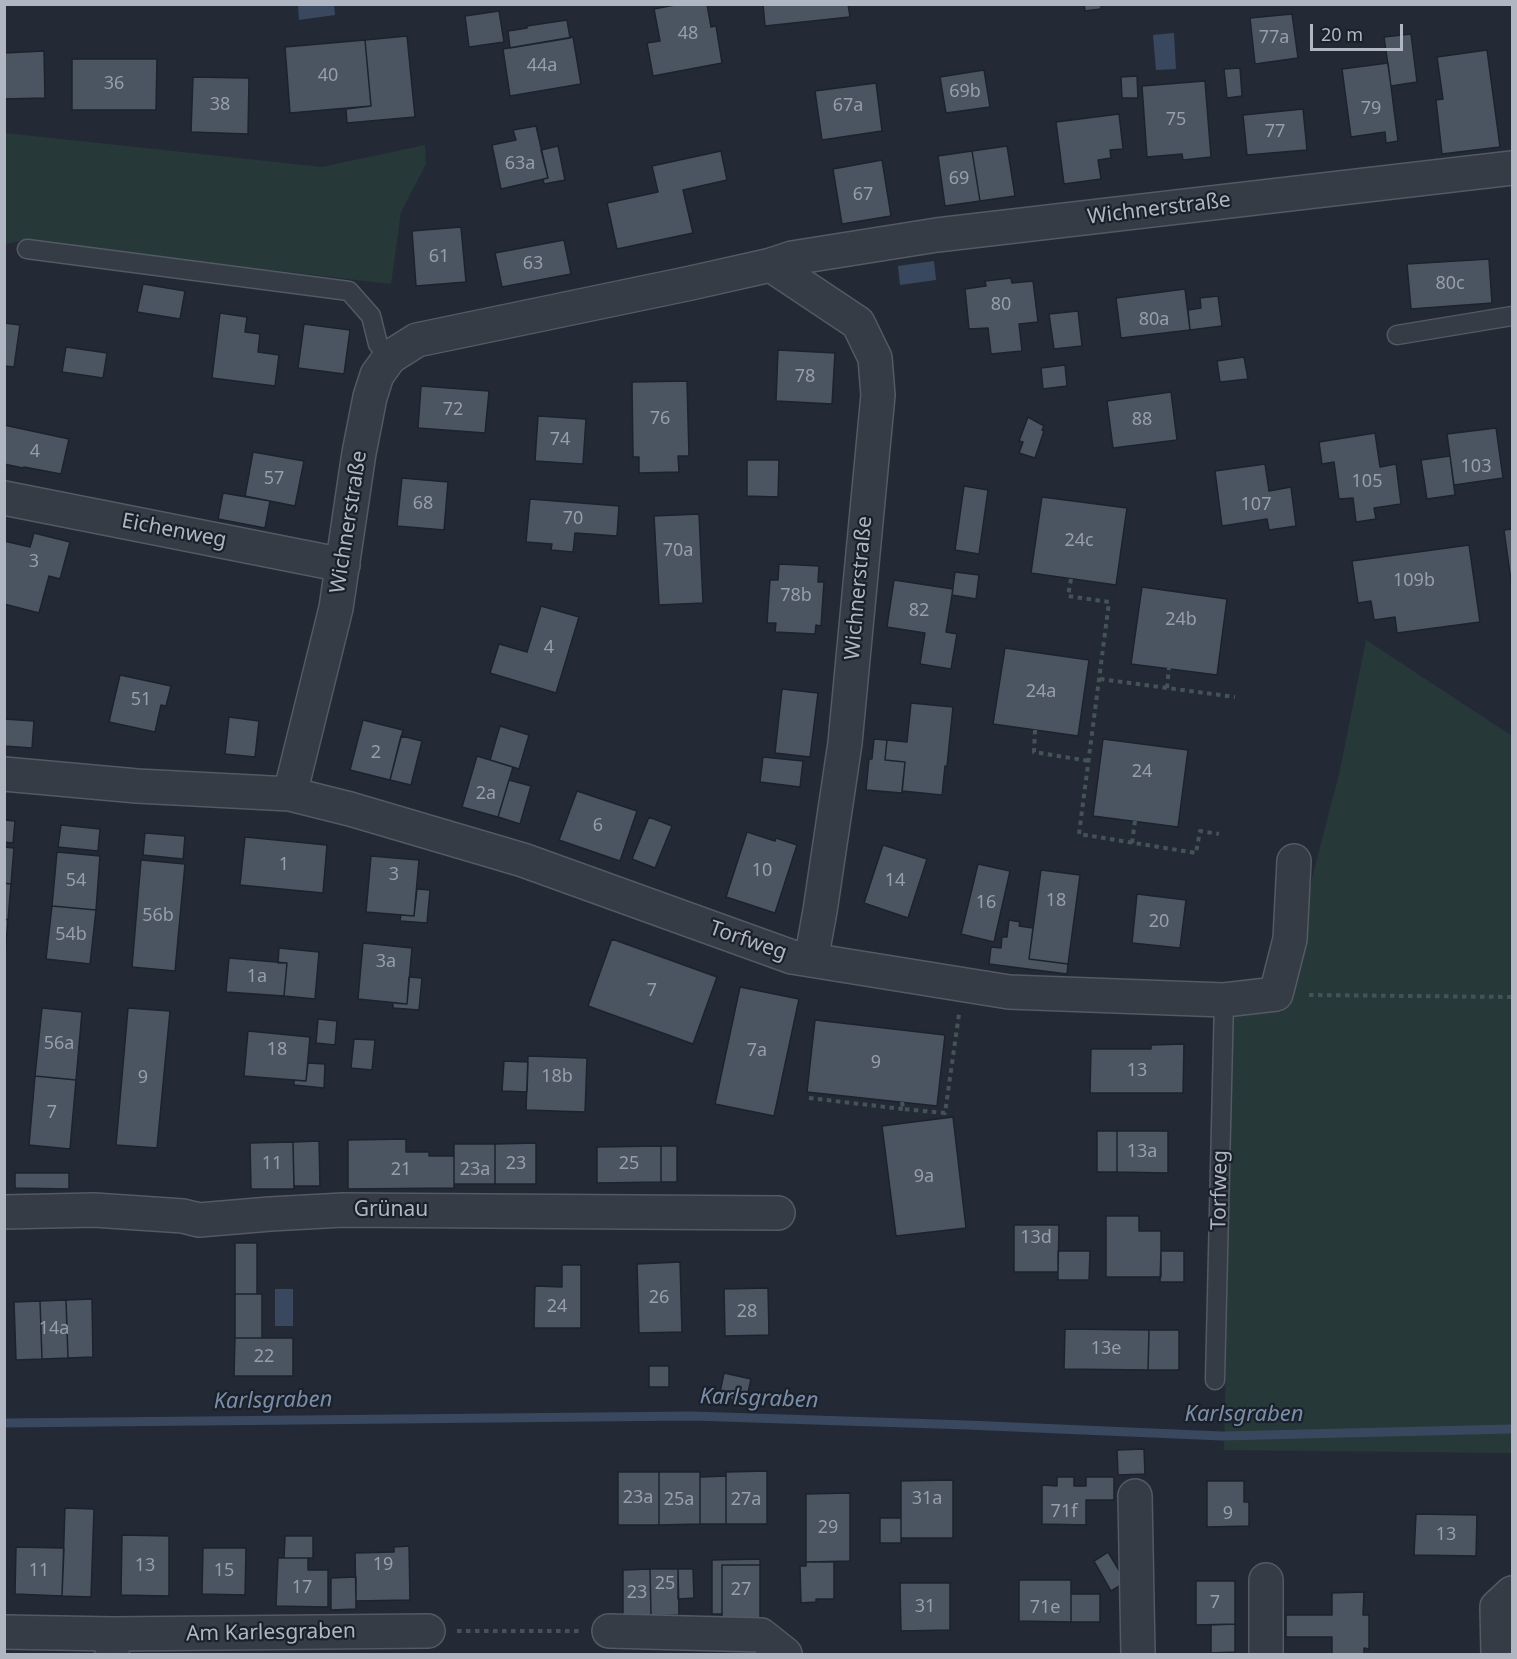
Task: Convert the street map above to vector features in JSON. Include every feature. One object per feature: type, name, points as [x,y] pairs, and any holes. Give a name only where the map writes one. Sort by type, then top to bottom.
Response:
[{"type":"street","name":"Wichnerstraße","points":[[290,794],[336,608],[359,453],[370,397],[377,375],[390,357],[417,340],[657,291],[792,258],[937,235],[1512,168]]},
{"type":"street","name":"Wichnerstraße","points":[[771,264],[858,324],[875,358],[878,396],[845,742],[811,960]]},
{"type":"street","name":"Eichenweg","points":[[4,498],[343,565]]},
{"type":"street","points":[[4,774],[148,786],[290,794]]},
{"type":"street","name":"Torfweg","points":[[290,794],[350,809],[523,860],[792,957],[1010,992],[1224,1000],[1276,994]]},
{"type":"street","points":[[1276,994],[1290,939],[1294,861]]},
{"type":"street","name":"Grünau","points":[[4,1212],[94,1210],[183,1216],[199,1220],[343,1210],[778,1213]]},
{"type":"street","points":[[1136,1496],[1138,1654]]},
{"type":"street","points":[[1266,1580],[1266,1654]]},
{"type":"street","points":[[1497,1654],[1497,1607],[1512,1593]]},
{"type":"street","name":"Am Karlesgraben","points":[[4,1632],[113,1644],[428,1631]]},
{"type":"street","points":[[609,1631],[761,1635],[785,1654]]},
{"type":"lane","points":[[27,249],[349,291],[371,316],[378,344],[390,357]]},
{"type":"lane","points":[[1397,335],[1512,316]]},
{"type":"lane","name":"Torfweg","points":[[1215,1380],[1224,1000]]},
{"type":"path","points":[[1071,579],[1068,596],[1109,602],[1079,834],[1196,853],[1200,831],[1219,834]]},
{"type":"path","points":[[1167,688],[1169,668]]},
{"type":"path","points":[[1100,679],[1235,697]]},
{"type":"path","points":[[1035,730],[1034,753],[1089,760]]},
{"type":"path","points":[[1132,843],[1135,821]]},
{"type":"path","points":[[809,1098],[945,1113],[962,985]]},
{"type":"path","points":[[1276,994],[1512,997]]},
{"type":"path","points":[[902,1102],[903,1109]]},
{"type":"path","points":[[428,1631],[609,1631]]},
{"type":"shaded area","points":[[5,133],[322,167],[425,145],[426,164],[401,212],[391,284],[22,241],[5,244]]},
{"type":"shaded area","points":[[1366,640],[1512,736],[1512,1453],[1224,1450],[1233,1009],[1285,983],[1340,770]]},
{"type":"water","points":[[298,5],[334,5],[335,15],[299,20]]},
{"type":"water","points":[[1174,33],[1176,69],[1156,70],[1153,35]]},
{"type":"water","points":[[934,261],[936,280],[900,285],[898,266]]},
{"type":"water","points":[[275,1289],[293,1289],[293,1326],[275,1326]]},
{"type":"building","points":[[680,4],[707,4],[711,27],[716,26],[722,63],[653,76],[647,43],[660,41],[654,9]]},
{"type":"building","points":[[763,4],[848,4],[850,17],[765,26]]},
{"type":"building","points":[[1084,4],[1101,4],[1101,9],[1085,11]]},
{"type":"building","points":[[499,11],[504,42],[469,47],[465,16]]},
{"type":"building","points":[[1292,14],[1298,58],[1255,64],[1250,18]]},
{"type":"building","points":[[567,20],[570,38],[510,48],[508,31]]},
{"type":"building","points":[[1411,34],[1417,82],[1391,86],[1384,37]]},
{"type":"building","points":[[407,36],[415,117],[347,123],[346,109],[371,106],[365,40]]},
{"type":"building","points":[[573,37],[581,84],[510,96],[503,49]]},
{"type":"building","points":[[365,40],[371,106],[290,113],[285,47]]},
{"type":"building","points":[[1487,50],[1500,147],[1442,154],[1436,100],[1443,99],[1437,57]]},
{"type":"building","points":[[44,51],[45,98],[4,99],[4,53]]},
{"type":"building","points":[[72,59],[157,59],[156,110],[72,110]]},
{"type":"building","points":[[1388,63],[1398,141],[1386,143],[1385,132],[1351,137],[1342,69]]},
{"type":"building","points":[[1240,68],[1242,96],[1227,98],[1224,69]]},
{"type":"building","points":[[984,70],[990,107],[946,113],[940,77]]},
{"type":"building","points":[[1137,76],[1138,98],[1122,98],[1121,77]]},
{"type":"building","points":[[193,77],[249,78],[248,134],[191,132]]},
{"type":"building","points":[[1205,81],[1211,157],[1183,160],[1182,154],[1147,157],[1142,86]]},
{"type":"building","points":[[876,83],[882,131],[822,140],[815,91]]},
{"type":"building","points":[[1303,109],[1307,150],[1247,155],[1243,115]]},
{"type":"building","points":[[1119,114],[1123,149],[1110,150],[1111,158],[1098,160],[1101,179],[1064,184],[1056,122]]},
{"type":"building","points":[[536,126],[548,178],[501,189],[492,145],[516,140],[513,130]]},
{"type":"building","points":[[558,146],[565,180],[544,184],[543,179],[548,178],[541,150]]},
{"type":"building","points":[[1007,146],[1015,196],[980,201],[972,151]]},
{"type":"building","points":[[721,151],[727,180],[683,190],[693,233],[617,249],[607,203],[658,192],[652,166]]},
{"type":"building","points":[[972,151],[980,201],[945,206],[938,156]]},
{"type":"building","points":[[882,160],[891,216],[842,224],[833,169]]},
{"type":"building","points":[[461,227],[466,282],[416,286],[412,231]]},
{"type":"building","points":[[564,240],[571,274],[502,287],[495,253]]},
{"type":"building","points":[[1489,259],[1492,303],[1411,309],[1407,264]]},
{"type":"building","points":[[1011,278],[1012,283],[1033,281],[1038,322],[1019,324],[1022,351],[991,354],[988,328],[969,329],[965,289],[986,286],[985,281]]},
{"type":"building","points":[[143,284],[185,291],[180,319],[137,312]]},
{"type":"building","points":[[1185,289],[1190,330],[1121,338],[1116,298]]},
{"type":"building","points":[[1218,296],[1222,326],[1190,330],[1188,310],[1201,308],[1200,298]]},
{"type":"building","points":[[1078,311],[1082,346],[1054,349],[1049,314]]},
{"type":"building","points":[[220,313],[247,317],[245,332],[260,334],[258,352],[279,355],[275,386],[212,378]]},
{"type":"building","points":[[4,323],[20,325],[14,367],[4,366]]},
{"type":"building","points":[[304,324],[350,330],[344,374],[298,368]]},
{"type":"building","points":[[66,347],[107,353],[103,378],[62,372]]},
{"type":"building","points":[[778,350],[835,353],[832,404],[776,401]]},
{"type":"building","points":[[1244,357],[1248,379],[1220,382],[1217,361]]},
{"type":"building","points":[[1065,365],[1067,386],[1043,389],[1041,368]]},
{"type":"building","points":[[687,381],[689,456],[678,456],[679,472],[639,473],[639,457],[633,457],[632,382]]},
{"type":"building","points":[[421,386],[489,391],[485,433],[418,428]]},
{"type":"building","points":[[1171,392],[1177,440],[1113,448],[1107,401]]},
{"type":"building","points":[[538,416],[586,419],[583,464],[535,461]]},
{"type":"building","points":[[1028,417],[1044,426],[1035,458],[1019,453],[1023,442],[1019,441]]},
{"type":"building","points":[[4,425],[69,439],[61,474],[4,464]]},
{"type":"building","points":[[1496,428],[1503,478],[1454,485],[1447,434]]},
{"type":"building","points":[[1375,433],[1380,467],[1396,464],[1401,504],[1374,508],[1376,519],[1356,522],[1353,498],[1339,499],[1334,462],[1322,464],[1319,442]]},
{"type":"building","points":[[253,452],[304,461],[295,506],[245,496]]},
{"type":"building","points":[[1450,456],[1455,495],[1427,499],[1421,460]]},
{"type":"building","points":[[747,460],[779,460],[778,497],[747,496]]},
{"type":"building","points":[[1265,464],[1269,491],[1291,487],[1296,526],[1269,530],[1267,519],[1222,526],[1215,471]]},
{"type":"building","points":[[402,478],[448,482],[444,530],[397,526]]},
{"type":"building","points":[[964,486],[988,490],[979,554],[955,550]]},
{"type":"building","points":[[223,493],[270,501],[265,528],[218,519]]},
{"type":"building","points":[[1042,497],[1127,508],[1116,585],[1031,573]]},
{"type":"building","points":[[530,499],[619,506],[617,536],[575,533],[573,552],[551,550],[552,544],[526,542]]},
{"type":"building","points":[[699,514],[703,603],[659,605],[654,516]]},
{"type":"building","points":[[1512,529],[1512,588],[1504,530]]},
{"type":"building","points":[[34,533],[70,542],[60,579],[49,576],[39,613],[4,604],[4,541],[30,547]]},
{"type":"building","points":[[1469,545],[1480,622],[1397,633],[1395,617],[1374,620],[1371,601],[1358,603],[1352,561]]},
{"type":"building","points":[[779,564],[819,566],[818,582],[824,582],[821,626],[816,625],[815,634],[775,632],[776,623],[767,623],[770,580],[778,580]]},
{"type":"building","points":[[955,572],[979,575],[976,599],[952,595]]},
{"type":"building","points":[[894,580],[953,589],[946,632],[957,634],[951,669],[920,664],[925,633],[887,627]]},
{"type":"building","points":[[1142,587],[1227,599],[1217,675],[1131,664]]},
{"type":"building","points":[[541,606],[579,617],[556,693],[490,673],[499,644],[527,652]]},
{"type":"building","points":[[1005,648],[1089,660],[1078,736],[993,724]]},
{"type":"building","points":[[120,675],[171,686],[166,706],[161,705],[155,732],[109,722]]},
{"type":"building","points":[[782,689],[818,693],[810,757],[775,753]]},
{"type":"building","points":[[911,703],[953,707],[942,795],[902,791],[905,762],[885,760],[887,740],[907,742]]},
{"type":"building","points":[[229,717],[259,721],[255,757],[225,754]]},
{"type":"building","points":[[4,719],[34,721],[32,748],[4,746]]},
{"type":"building","points":[[363,720],[403,730],[390,780],[350,770]]},
{"type":"building","points":[[500,726],[529,735],[519,769],[490,760]]},
{"type":"building","points":[[401,736],[422,741],[411,785],[390,780]]},
{"type":"building","points":[[874,739],[887,740],[885,760],[905,762],[902,793],[866,790],[869,759],[872,759]]},
{"type":"building","points":[[1103,739],[1188,750],[1178,827],[1093,816]]},
{"type":"building","points":[[477,756],[513,767],[498,817],[462,807]]},
{"type":"building","points":[[763,757],[803,761],[800,787],[760,782]]},
{"type":"building","points":[[509,780],[531,786],[520,824],[498,817]]},
{"type":"building","points":[[577,791],[637,811],[620,861],[559,840]]},
{"type":"building","points":[[649,817],[672,826],[655,868],[632,859]]},
{"type":"building","points":[[4,820],[15,821],[13,843],[4,842]]},
{"type":"building","points":[[61,825],[100,829],[98,851],[58,847]]},
{"type":"building","points":[[747,832],[797,845],[775,913],[726,897]]},
{"type":"building","points":[[145,833],[185,836],[183,859],[143,855]]},
{"type":"building","points":[[245,837],[327,845],[323,893],[240,885]]},
{"type":"building","points":[[883,845],[927,859],[908,918],[864,903]]},
{"type":"building","points":[[4,847],[14,848],[11,884],[4,883]]},
{"type":"building","points":[[57,852],[100,856],[96,910],[52,906]]},
{"type":"building","points":[[371,856],[419,860],[414,916],[366,912]]},
{"type":"building","points":[[141,860],[185,864],[175,971],[132,967]]},
{"type":"building","points":[[978,864],[1010,871],[994,942],[961,934]]},
{"type":"building","points":[[1041,870],[1080,875],[1068,964],[1029,959]]},
{"type":"building","points":[[4,883],[11,884],[8,920],[4,919]]},
{"type":"building","points":[[417,889],[430,890],[427,923],[400,921],[401,915],[414,916]]},
{"type":"building","points":[[1137,894],[1186,900],[1180,948],[1132,943]]},
{"type":"building","points":[[52,906],[96,910],[90,964],[46,959]]},
{"type":"building","points":[[4,919],[8,920],[5,955],[4,955]]},
{"type":"building","points":[[1009,920],[1020,922],[1019,926],[1033,928],[1029,959],[1068,964],[1067,974],[989,964],[991,947],[1001,948],[1002,937],[1007,937]]},
{"type":"building","points":[[612,939],[717,977],[693,1044],[588,1006]]},
{"type":"building","points":[[363,943],[412,948],[407,1004],[358,999]]},
{"type":"building","points":[[279,948],[319,952],[315,999],[284,996],[287,963],[278,963]]},
{"type":"building","points":[[229,958],[287,963],[284,996],[226,992]]},
{"type":"building","points":[[409,977],[422,978],[419,1010],[393,1008],[393,1003],[407,1004]]},
{"type":"building","points":[[740,987],[799,999],[774,1116],[715,1104]]},
{"type":"building","points":[[42,1008],[82,1012],[76,1080],[35,1076]]},
{"type":"building","points":[[128,1008],[170,1011],[157,1148],[116,1145]]},
{"type":"building","points":[[318,1019],[337,1021],[335,1045],[316,1043]]},
{"type":"building","points":[[815,1020],[945,1035],[937,1106],[807,1092]]},
{"type":"building","points":[[248,1031],[310,1037],[306,1081],[244,1076]]},
{"type":"building","points":[[354,1039],[375,1040],[372,1070],[351,1068]]},
{"type":"building","points":[[1184,1044],[1183,1093],[1090,1093],[1091,1049],[1151,1049],[1151,1045]]},
{"type":"building","points":[[528,1056],[587,1058],[585,1112],[526,1110]]},
{"type":"building","points":[[504,1061],[528,1062],[527,1092],[502,1091]]},
{"type":"building","points":[[308,1063],[325,1064],[324,1088],[294,1085],[294,1080],[306,1081]]},
{"type":"building","points":[[35,1076],[76,1080],[70,1149],[29,1145]]},
{"type":"building","points":[[953,1117],[966,1228],[896,1236],[882,1126]]},
{"type":"building","points":[[1097,1131],[1117,1131],[1117,1172],[1097,1172]]},
{"type":"building","points":[[1117,1131],[1168,1131],[1168,1173],[1117,1172]]},
{"type":"building","points":[[406,1139],[406,1152],[429,1152],[429,1156],[454,1156],[454,1188],[348,1189],[348,1140]]},
{"type":"building","points":[[319,1141],[320,1186],[294,1186],[293,1142]]},
{"type":"building","points":[[293,1142],[294,1189],[251,1189],[250,1143]]},
{"type":"building","points":[[536,1143],[536,1184],[495,1184],[495,1144]]},
{"type":"building","points":[[454,1144],[495,1144],[495,1184],[454,1184]]},
{"type":"building","points":[[661,1146],[661,1182],[597,1183],[597,1147]]},
{"type":"building","points":[[661,1146],[677,1146],[677,1182],[661,1182]]},
{"type":"building","points":[[15,1173],[69,1173],[69,1189],[15,1188]]},
{"type":"building","points":[[1106,1216],[1139,1216],[1139,1231],[1161,1231],[1161,1277],[1106,1277]]},
{"type":"building","points":[[1014,1225],[1059,1225],[1058,1272],[1014,1272]]},
{"type":"building","points":[[235,1243],[257,1243],[257,1294],[235,1294]]},
{"type":"building","points":[[1058,1251],[1090,1251],[1089,1280],[1058,1280]]},
{"type":"building","points":[[1161,1251],[1184,1251],[1184,1282],[1160,1282]]},
{"type":"building","points":[[680,1262],[682,1332],[639,1333],[637,1264]]},
{"type":"building","points":[[562,1265],[581,1265],[581,1328],[534,1328],[535,1286],[562,1287]]},
{"type":"building","points":[[768,1288],[769,1335],[725,1336],[724,1289]]},
{"type":"building","points":[[235,1294],[262,1294],[262,1338],[235,1338]]},
{"type":"building","points":[[92,1299],[93,1357],[68,1358],[66,1300]]},
{"type":"building","points":[[66,1300],[68,1358],[42,1359],[40,1301]]},
{"type":"building","points":[[40,1301],[42,1359],[16,1360],[14,1302]]},
{"type":"building","points":[[1065,1329],[1149,1330],[1148,1370],[1064,1369]]},
{"type":"building","points":[[1149,1330],[1179,1330],[1179,1370],[1148,1370]]},
{"type":"building","points":[[235,1338],[293,1338],[293,1376],[234,1376]]},
{"type":"building","points":[[649,1366],[669,1366],[669,1387],[649,1387]]},
{"type":"building","points":[[724,1373],[751,1379],[746,1402],[719,1397]]},
{"type":"building","points":[[1144,1449],[1145,1474],[1118,1475],[1117,1450]]},
{"type":"building","points":[[767,1471],[767,1524],[726,1524],[726,1472]]},
{"type":"building","points":[[618,1472],[659,1472],[659,1525],[618,1525]]},
{"type":"building","points":[[659,1472],[700,1472],[700,1524],[659,1525]]},
{"type":"building","points":[[726,1476],[726,1524],[700,1524],[700,1477]]},
{"type":"building","points":[[1057,1477],[1074,1477],[1074,1486],[1086,1486],[1086,1477],[1114,1477],[1114,1500],[1086,1500],[1086,1525],[1042,1524],[1042,1485],[1057,1486]]},
{"type":"building","points":[[953,1480],[953,1538],[901,1538],[901,1481]]},
{"type":"building","points":[[1207,1481],[1244,1481],[1244,1502],[1249,1502],[1249,1526],[1207,1527]]},
{"type":"building","points":[[850,1493],[850,1561],[806,1562],[806,1494]]},
{"type":"building","points":[[65,1508],[94,1509],[91,1597],[62,1596]]},
{"type":"building","points":[[1416,1514],[1477,1515],[1476,1556],[1414,1555]]},
{"type":"building","points":[[880,1518],[901,1518],[901,1543],[880,1543]]},
{"type":"building","points":[[122,1535],[169,1536],[169,1596],[121,1595]]},
{"type":"building","points":[[285,1536],[313,1536],[313,1558],[284,1558]]},
{"type":"building","points":[[409,1546],[410,1600],[356,1601],[355,1553],[394,1552],[394,1547]]},
{"type":"building","points":[[16,1547],[64,1548],[62,1596],[15,1594]]},
{"type":"building","points":[[203,1548],[246,1548],[245,1595],[202,1594]]},
{"type":"building","points":[[1108,1552],[1126,1582],[1111,1591],[1094,1561]]},
{"type":"building","points":[[278,1558],[308,1558],[308,1570],[328,1570],[328,1607],[276,1606]]},
{"type":"building","points":[[760,1559],[760,1565],[722,1565],[722,1614],[712,1614],[712,1560]]},
{"type":"building","points":[[806,1562],[834,1562],[834,1599],[816,1599],[816,1602],[801,1603],[800,1566],[806,1566]]},
{"type":"building","points":[[722,1565],[760,1565],[760,1618],[722,1618]]},
{"type":"building","points":[[650,1569],[678,1569],[679,1615],[651,1616]]},
{"type":"building","points":[[650,1569],[651,1616],[623,1616],[623,1570]]},
{"type":"building","points":[[678,1569],[693,1569],[694,1598],[678,1599]]},
{"type":"building","points":[[356,1577],[356,1609],[331,1610],[331,1578]]},
{"type":"building","points":[[1019,1580],[1071,1580],[1071,1622],[1019,1621]]},
{"type":"building","points":[[1196,1581],[1235,1581],[1235,1624],[1196,1625]]},
{"type":"building","points":[[900,1583],[950,1583],[950,1630],[901,1631]]},
{"type":"building","points":[[1364,1592],[1363,1615],[1369,1615],[1369,1649],[1364,1648],[1364,1654],[1332,1654],[1332,1637],[1286,1637],[1286,1615],[1332,1615],[1332,1593]]},
{"type":"building","points":[[1071,1594],[1100,1594],[1100,1622],[1071,1622]]},
{"type":"building","points":[[1235,1624],[1235,1652],[1211,1653],[1211,1625]]},
{"type":"waterway","name":"Karlsgraben","points":[[4,1423],[692,1416],[1222,1436],[1512,1429]]}]
